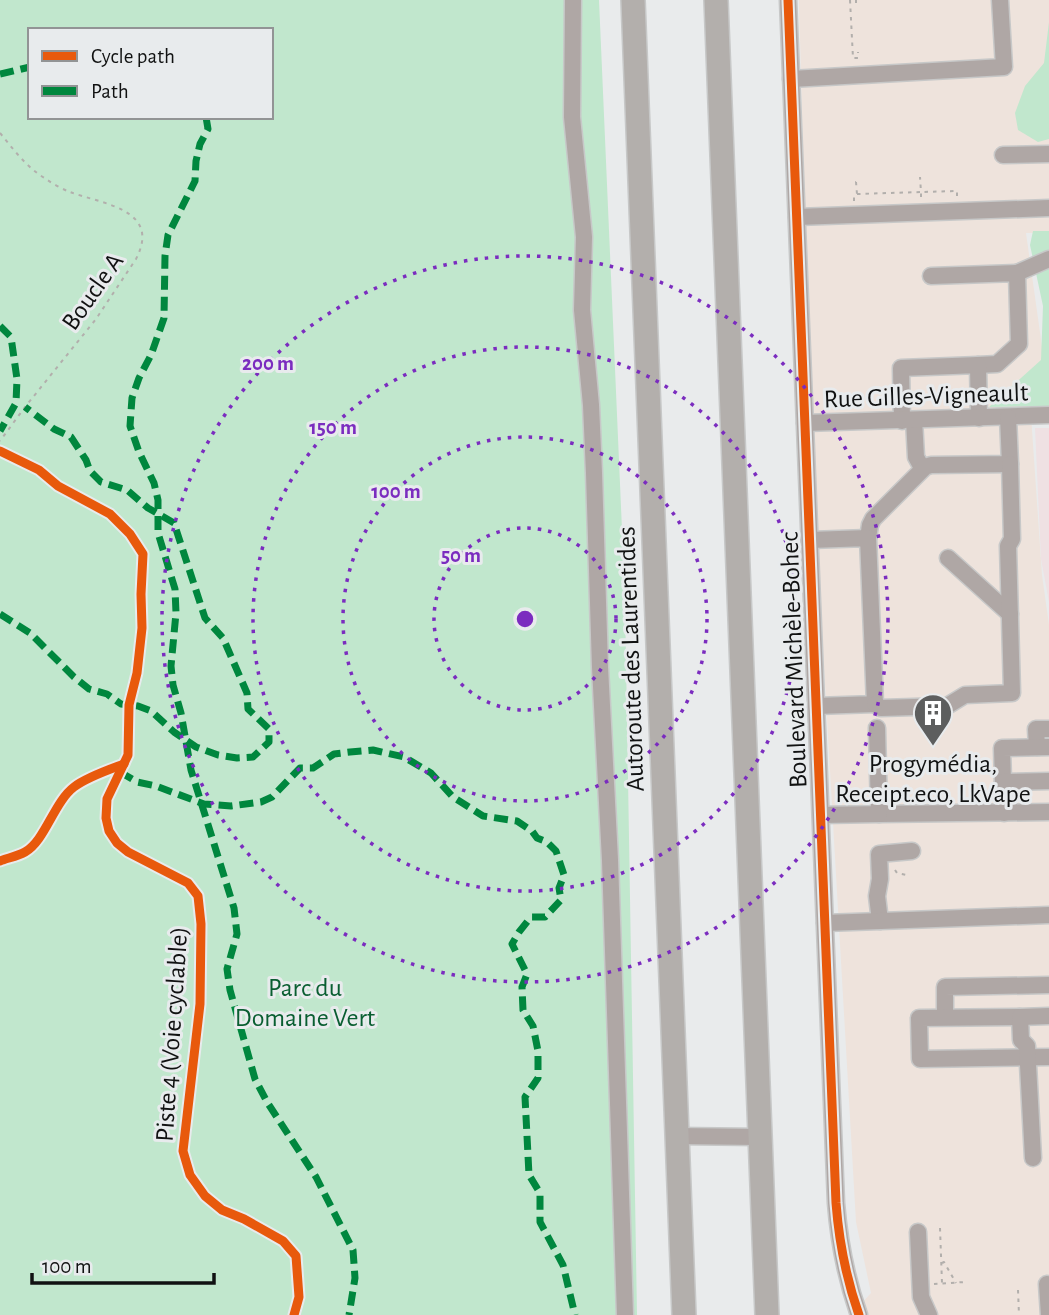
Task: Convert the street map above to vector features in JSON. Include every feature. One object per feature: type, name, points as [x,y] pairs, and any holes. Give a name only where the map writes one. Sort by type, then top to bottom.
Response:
[{"type":"highway","name":"Autoroute des Laurentides","points":[[633,0],[684,1315]]},
{"type":"highway","points":[[716,0],[766,1315]]},
{"type":"street","points":[[573,0],[572,117],[584,237],[582,310],[594,473],[625,1315]]},
{"type":"street","name":"Boulevard Michèle-Bohec","points":[[788,0],[837,1220],[847,1275],[859,1315]]},
{"type":"street","points":[[792,79],[1004,67],[1000,0]]},
{"type":"street","points":[[1003,155],[1049,153]]},
{"type":"street","points":[[797,217],[1049,208]]},
{"type":"street","points":[[931,276],[1017,273],[1049,259]]},
{"type":"street","points":[[922,468],[915,452],[908,420],[901,368],[997,364],[1019,344],[1017,273]]},
{"type":"street","points":[[978,365],[979,418]]},
{"type":"street","name":"Rue Gilles-Vigneault","points":[[805,423],[1049,415]]},
{"type":"street","points":[[816,706],[947,706],[965,695],[1012,693],[1008,546],[1012,539],[1008,417]]},
{"type":"street","points":[[874,704],[868,538],[873,519],[922,468],[931,465],[1010,464]]},
{"type":"street","points":[[810,540],[868,538]]},
{"type":"street","points":[[948,558],[1010,614]]},
{"type":"street","points":[[877,728],[879,814]]},
{"type":"street","points":[[1004,813],[1002,748],[1043,747],[1036,729],[1049,729]]},
{"type":"street","points":[[1003,782],[1049,781]]},
{"type":"street","points":[[821,815],[1049,812]]},
{"type":"street","points":[[880,920],[877,896],[880,879],[879,854],[912,852]]},
{"type":"street","points":[[825,923],[1049,915]]},
{"type":"street","points":[[945,1017],[945,987],[1049,985]]},
{"type":"street","points":[[1049,1016],[919,1018],[920,1059],[1049,1057]]},
{"type":"street","points":[[1020,1017],[1021,1040],[1027,1046],[1034,1157]]},
{"type":"street","points":[[1031,1115],[1049,1114]]},
{"type":"street","points":[[677,1136],[759,1136]]},
{"type":"street","points":[[918,1232],[921,1297],[929,1315]]},
{"type":"street","points":[[1047,1284],[1049,1315]]},
{"type":"path","points":[[850,0],[853,58],[858,58],[858,52]]},
{"type":"path","points":[[920,177],[921,192]]},
{"type":"path","points":[[859,181],[856,182],[857,194],[957,191]]},
{"type":"path","points":[[894,868],[897,873],[906,875]]},
{"type":"path","points":[[940,1228],[942,1283]]},
{"type":"path","points":[[942,1263],[944,1262],[956,1283]]},
{"type":"path","points":[[927,1284],[965,1282]]},
{"type":"path","points":[[1018,1290],[1018,1314]]},
{"type":"shaded area","points":[[799,0],[1049,0],[1049,233],[1026,233],[1045,368],[1030,401],[1042,575],[1049,625],[1049,1315],[851,1315],[871,1293],[856,1222],[810,423]]},
{"type":"shaded area","points":[[1035,428],[1049,428],[1049,602],[1041,559]]},
{"type":"green space","name":"Parc du Domaine Vert","points":[[0,0],[599,0],[625,599],[637,1315],[0,1315]]},
{"type":"green space","points":[[1049,22],[1049,139],[1038,142],[1018,130],[1015,113],[1025,86],[1044,63]]},
{"type":"green space","points":[[1033,231],[1049,231],[1049,406],[989,407],[1041,360],[1043,306],[1030,245]]},
{"type":"marked path","points":[[0,74],[28,67]]},
{"type":"marked path","points":[[206,119],[208,129],[200,144],[195,181],[168,235],[164,318],[132,398],[130,426],[154,483],[158,500],[158,533],[175,589],[176,613],[171,666],[191,770],[234,908],[237,934],[227,969],[230,990],[255,1079],[316,1177],[353,1250],[355,1278],[349,1315]]},
{"type":"marked path","points":[[0,326],[11,337],[17,379],[16,403],[0,431]]},
{"type":"marked path","points":[[0,614],[30,633],[89,689],[107,694],[121,704],[151,711],[196,747],[218,755],[253,757],[269,742],[269,729],[248,709],[247,693],[223,638],[205,618],[174,523],[148,508],[127,490],[101,482],[90,471],[71,437],[54,429],[25,407]]},
{"type":"marked path","points":[[120,772],[137,782],[156,786],[204,804],[231,806],[261,802],[272,797],[300,768],[313,768],[334,754],[373,750],[404,757],[431,773],[453,797],[483,816],[517,821],[556,851],[564,875],[559,888],[561,900],[545,917],[531,917],[512,944],[527,974],[522,987],[523,1010],[533,1026],[538,1051],[538,1078],[525,1097],[529,1175],[540,1193],[540,1222],[563,1265],[575,1315]]},
{"type":"cycle path","points":[[788,0],[836,1203],[844,1260],[859,1315]]},
{"type":"cycle path","name":"Piste 4 (Voie cyclable)","points":[[0,451],[39,470],[58,486],[110,514],[130,534],[143,554],[142,628],[137,673],[129,705],[128,755],[107,799],[106,818],[109,831],[117,843],[128,852],[188,883],[198,896],[201,924],[200,1004],[183,1151],[190,1175],[205,1196],[222,1210],[283,1241],[296,1256],[299,1297],[294,1315]]},
{"type":"cycle path","points":[[0,861],[32,847],[74,787],[124,764]]},
{"type":"place","name":"Progymédia, Receipt.eco, LkVape","points":[[933,747]]}]
